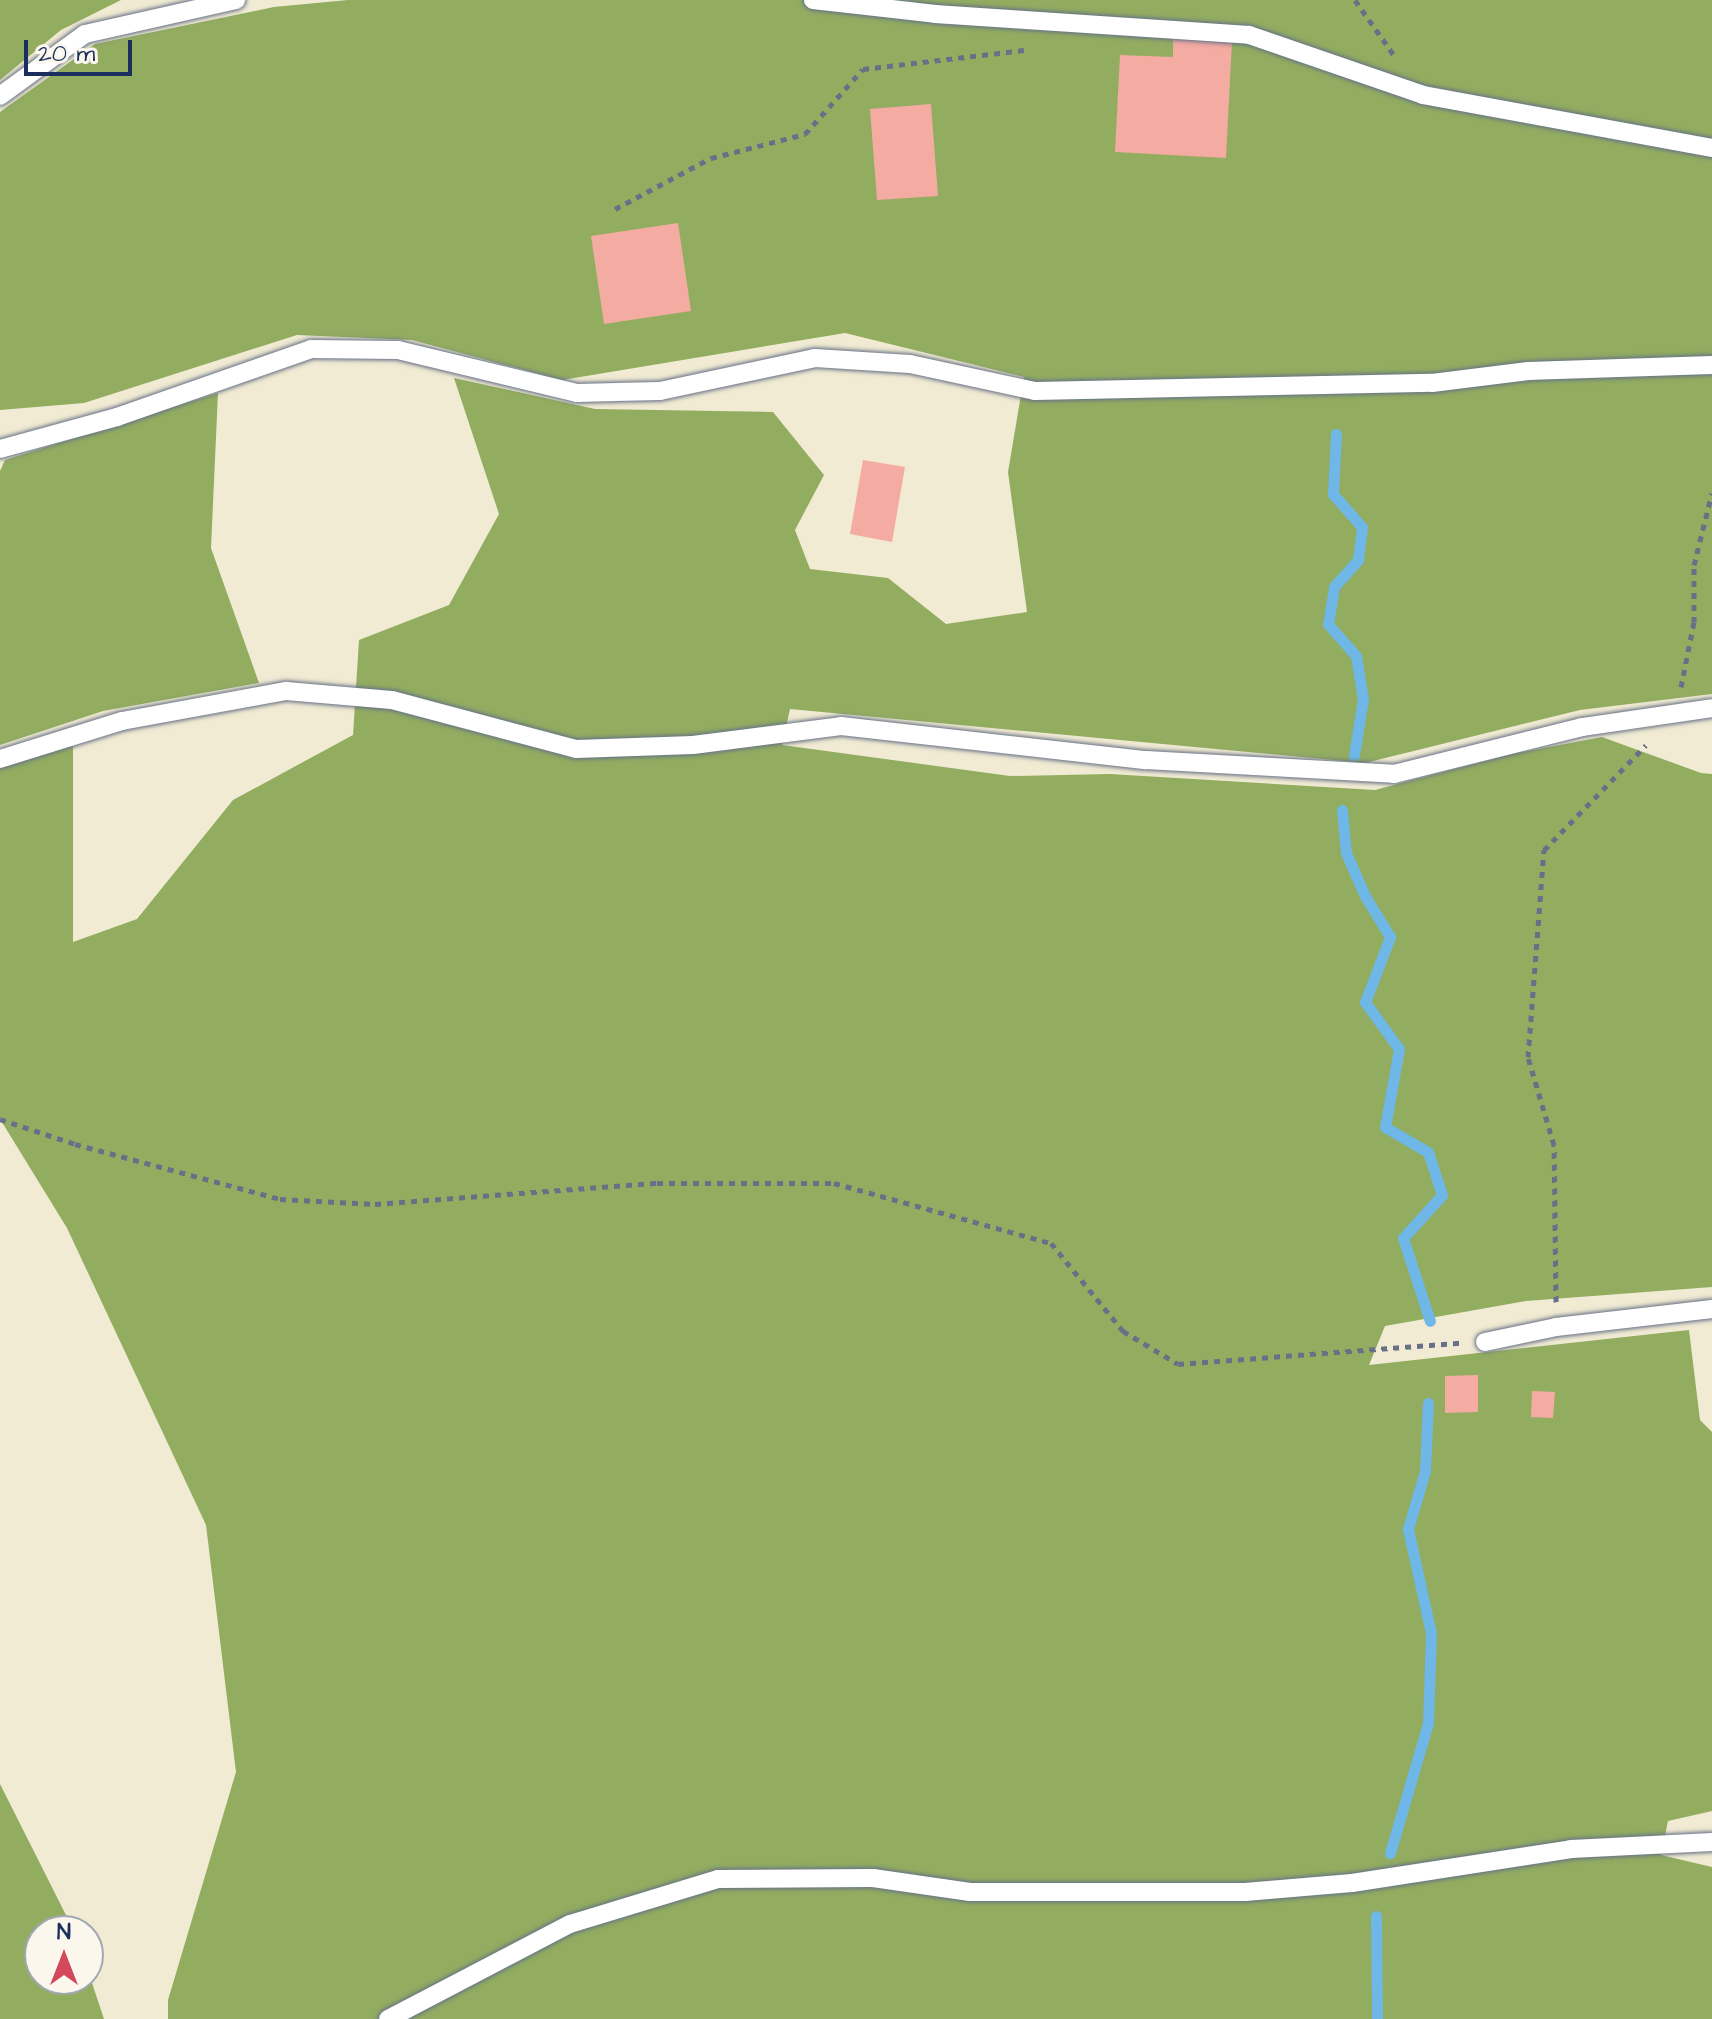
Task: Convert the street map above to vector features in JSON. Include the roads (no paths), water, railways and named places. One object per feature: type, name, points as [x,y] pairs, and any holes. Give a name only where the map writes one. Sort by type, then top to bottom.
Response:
[{"type":"lane","points":[[0,96],[85,34],[236,0]]},
{"type":"lane","points":[[813,0],[935,14],[1249,35],[1423,95],[1712,148]]},
{"type":"lane","points":[[0,449],[117,417],[311,349],[398,350],[577,393],[660,391],[815,358],[910,364],[1035,391],[1432,383],[1528,371],[1712,365]]},
{"type":"lane","points":[[0,759],[122,721],[286,691],[392,700],[576,749],[693,745],[841,726],[1146,760],[1394,774],[1582,727],[1712,708]]},
{"type":"lane","points":[[1485,1342],[1556,1327],[1712,1309]]},
{"type":"lane","points":[[388,2019],[570,1924],[718,1879],[873,1878],[970,1892],[1245,1892],[1352,1883],[1571,1849],[1712,1842]]},
{"type":"waterway","points":[[1336,434],[1333,494],[1362,527],[1358,560],[1334,587],[1328,624],[1356,656],[1363,699],[1354,755]]},
{"type":"waterway","points":[[1342,810],[1346,853],[1365,896],[1390,937],[1365,1002],[1399,1049],[1385,1127],[1428,1152],[1442,1195],[1403,1238],[1430,1321]]},
{"type":"waterway","points":[[1390,1853],[1428,1723],[1431,1633],[1408,1529],[1425,1471],[1428,1403]]},
{"type":"waterway","points":[[1376,1916],[1377,2019]]}]
